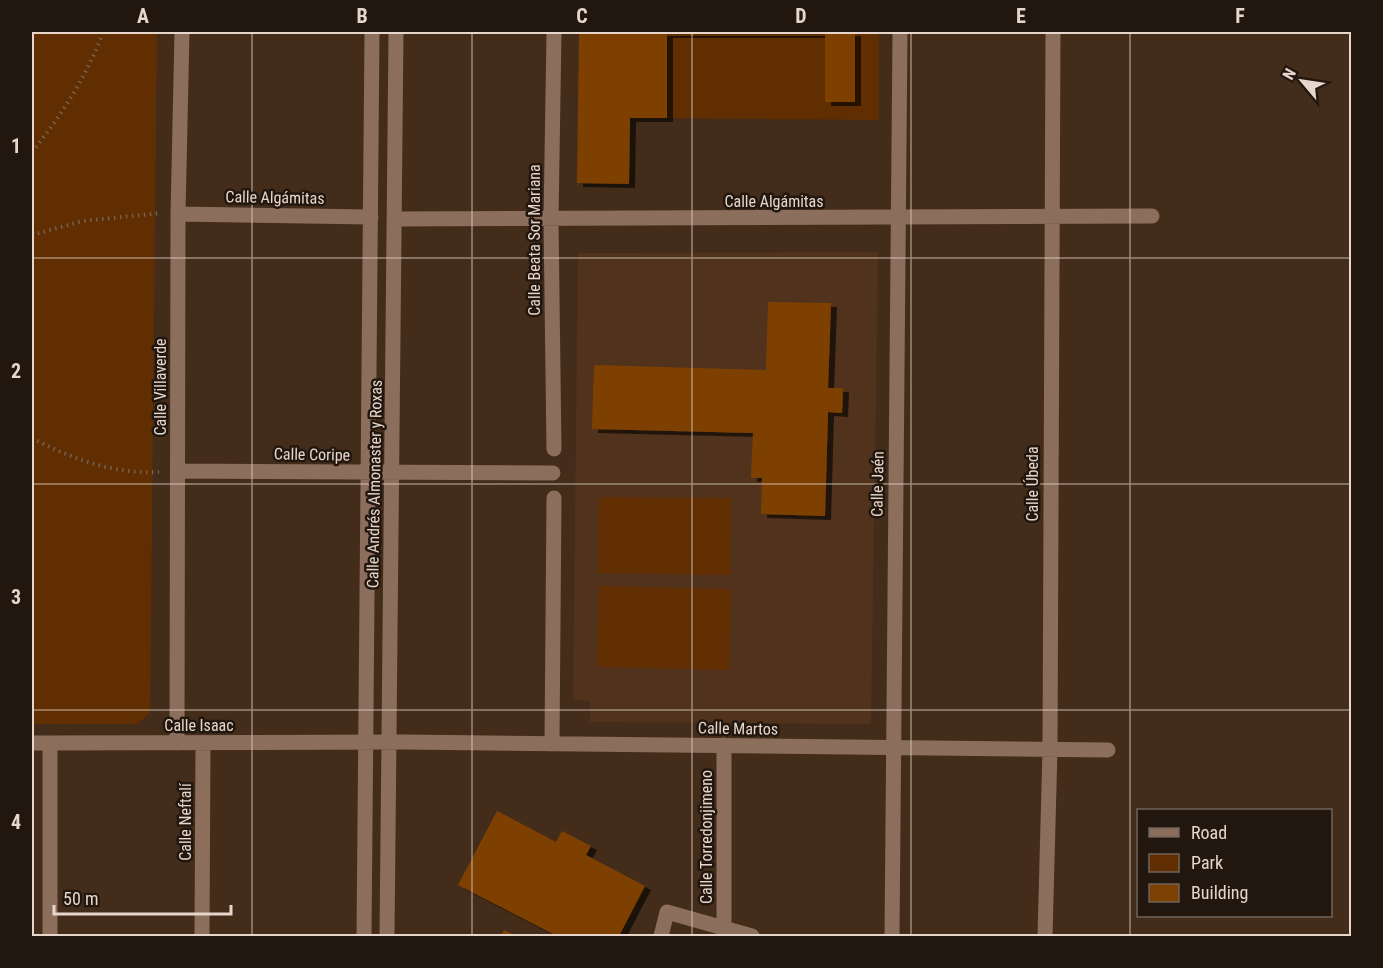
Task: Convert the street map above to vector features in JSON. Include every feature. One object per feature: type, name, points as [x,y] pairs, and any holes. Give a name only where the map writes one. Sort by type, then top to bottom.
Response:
[{"type":"street","name":"Calle Villaverde","points":[[177,743],[178,214],[182,32]]},
{"type":"street","name":"Calle Andrés Almonaster y Roxas","points":[[364,936],[370,473],[372,32]]},
{"type":"street","name":"Calle Andrés Almonaster y Roxas","points":[[387,936],[396,32]]},
{"type":"street","name":"Calle Beata Sor Mariana","points":[[554,32],[551,220],[554,448]]},
{"type":"street","name":"Calle Jaén","points":[[892,936],[900,32]]},
{"type":"street","name":"Calle Úbeda","points":[[1045,936],[1050,749],[1053,32]]},
{"type":"street","name":"Calle Algámitas","points":[[178,214],[371,217]]},
{"type":"street","name":"Calle Algámitas","points":[[395,219],[898,219],[1152,216]]},
{"type":"street","name":"Calle Coripe","points":[[178,471],[554,473]]},
{"type":"street","points":[[552,744],[554,498]]},
{"type":"street","name":"Calle Isaac","points":[[32,742],[367,742]]},
{"type":"street","points":[[50,742],[50,936]]},
{"type":"street","name":"Calle Martos","points":[[367,742],[1108,750]]},
{"type":"street","name":"Calle Neftalí","points":[[202,936],[203,743]]},
{"type":"street","name":"Calle Torredonjimeno","points":[[724,746],[724,928]]},
{"type":"street","points":[[661,936],[667,912],[752,936]]},
{"type":"path","points":[[32,152],[60,117],[96,51],[103,32]]},
{"type":"path","points":[[32,235],[83,221],[155,213],[178,214]]},
{"type":"path","points":[[32,438],[56,451],[116,469],[152,473],[178,471]]},
{"type":"shaded area","points":[[878,252],[871,724],[590,722],[590,701],[573,700],[578,253]]},
{"type":"green space","points":[[32,32],[157,32],[150,713],[137,724],[32,724]]},
{"type":"green space","points":[[667,32],[879,32],[879,120],[667,118]]},
{"type":"green space","points":[[599,497],[731,498],[730,575],[598,573]]},
{"type":"green space","points":[[599,586],[731,589],[729,670],[597,667]]},
{"type":"building","points":[[579,32],[855,32],[855,102],[825,102],[825,34],[667,34],[667,118],[630,118],[629,184],[577,183]]},
{"type":"building","points":[[768,302],[831,303],[828,388],[843,388],[842,413],[828,412],[825,516],[761,514],[762,478],[751,478],[753,433],[592,429],[594,365],[766,370]]},
{"type":"building","points":[[497,811],[556,842],[562,831],[591,846],[586,855],[645,886],[619,936],[557,936],[458,885]]},
{"type":"building","points":[[504,930],[517,936],[501,936]]}]
